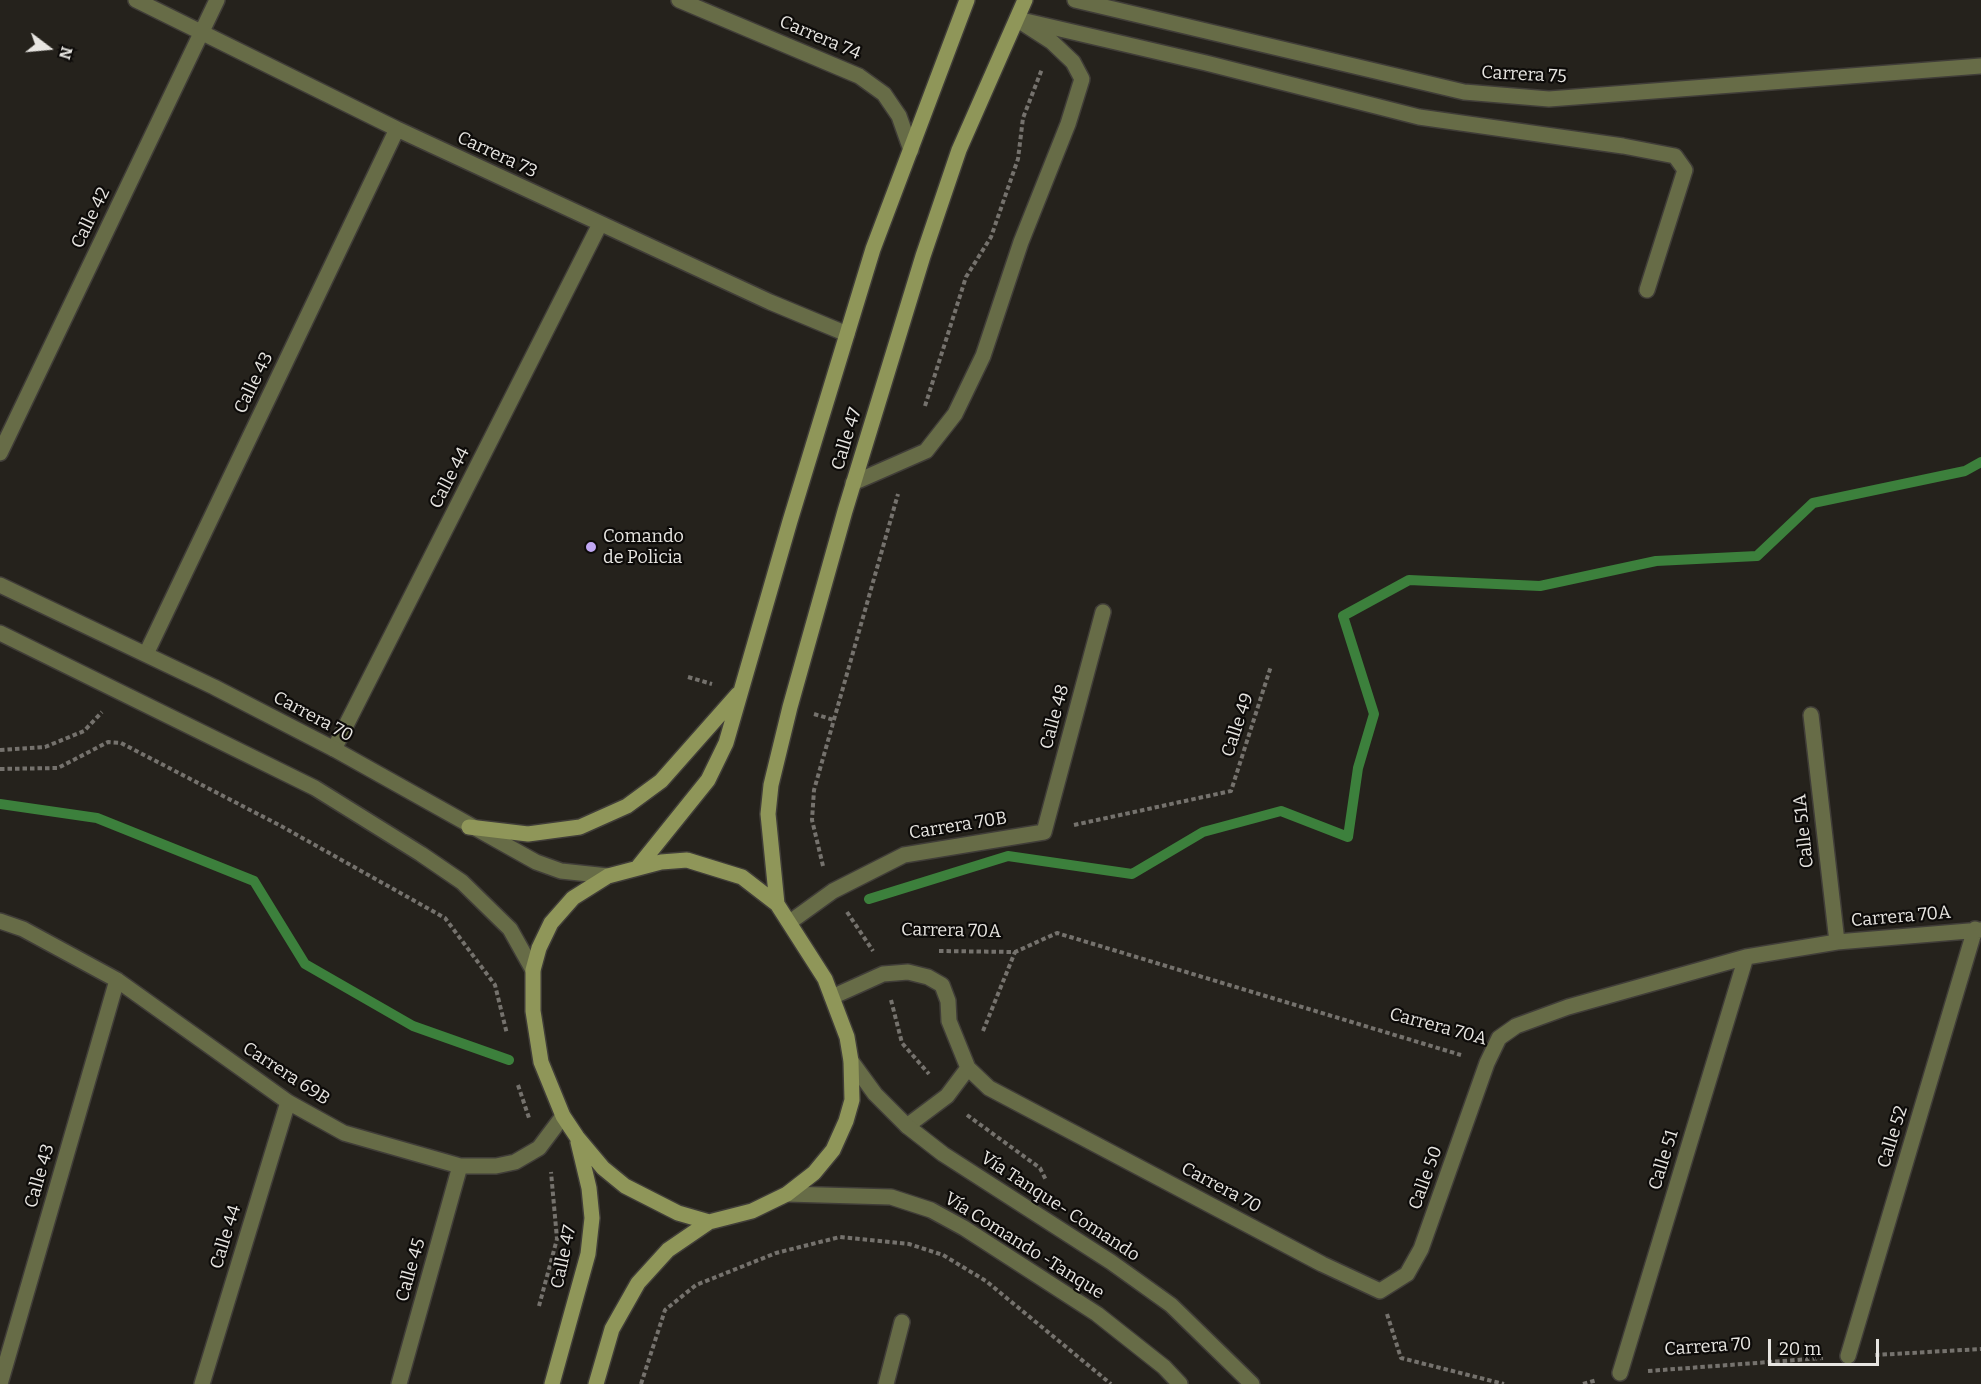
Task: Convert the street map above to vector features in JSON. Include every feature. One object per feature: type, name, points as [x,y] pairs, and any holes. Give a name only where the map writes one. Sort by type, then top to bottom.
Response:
[{"type":"main road","name":"Calle 47","points":[[638,867],[708,780],[726,743],[873,249],[967,0]]},
{"type":"main road","name":"Calle 47","points":[[777,904],[768,814],[771,785],[790,707],[854,483],[959,150],[1025,0]]},
{"type":"main road","points":[[469,827],[528,834],[580,828],[627,806],[661,781],[740,692]]},
{"type":"main road","points":[[596,1384],[612,1329],[638,1283],[668,1250],[710,1222],[752,1211],[787,1194],[814,1173],[833,1150],[852,1100],[851,1061],[847,1037],[832,997],[812,957],[790,922],[777,904],[742,877],[687,860],[638,867],[608,876],[573,898],[551,923],[539,948],[533,970],[533,1011],[541,1062],[563,1116],[603,1168],[625,1186],[678,1213],[710,1222]]},
{"type":"main road","name":"Calle 47","points":[[552,1384],[588,1254],[592,1218],[590,1188],[577,1137]]},
{"type":"street","name":"Carrera 73","points":[[136,0],[398,129],[600,224],[847,334]]},
{"type":"street","name":"Calle 42","points":[[0,453],[217,0]]},
{"type":"street","name":"Carrera 74","points":[[680,0],[860,76],[884,94],[899,116],[911,150]]},
{"type":"street","name":"Carrera 75","points":[[1075,0],[1464,92],[1549,99],[1981,66]]},
{"type":"street","points":[[854,483],[926,451],[955,414],[983,356],[1021,242],[1068,124],[1082,79],[1073,62],[1052,42],[1017,19]]},
{"type":"street","points":[[1017,19],[1206,63],[1419,117],[1623,146],[1675,156],[1685,170],[1647,290]]},
{"type":"street","name":"Calle 43","points":[[146,654],[398,129]]},
{"type":"street","name":"Calle 44","points":[[334,749],[600,224]]},
{"type":"street","name":"Carrera 70","points":[[0,585],[146,654],[334,749],[469,827],[536,862],[561,871],[608,876]]},
{"type":"street","name":"Calle 48","points":[[1044,832],[1103,612]]},
{"type":"street","points":[[0,633],[315,788],[422,854],[462,882],[510,928],[533,970]]},
{"type":"street","name":"Calle 51A","points":[[1811,715],[1837,942]]},
{"type":"street","name":"Carrera 70B","points":[[790,922],[832,891],[904,855],[1044,832]]},
{"type":"street","name":"Carrera 69B","points":[[0,921],[23,929],[117,980],[288,1102],[344,1133],[460,1166],[496,1167],[515,1162],[539,1148],[563,1116]]},
{"type":"street","name":"Carrera 70A","points":[[1487,1063],[1499,1038],[1516,1026],[1569,1007],[1746,957],[1837,942],[1978,929]]},
{"type":"street","name":"Calle 52","points":[[1848,1356],[1978,929]]},
{"type":"street","name":"Calle 51","points":[[1620,1373],[1746,957]]},
{"type":"street","points":[[832,997],[883,974],[908,972],[928,977],[942,985],[948,1001],[950,1021],[968,1068],[947,1096],[907,1126]]},
{"type":"street","name":"Calle 43","points":[[0,1384],[117,980]]},
{"type":"street","name":"Vía Tanque- Comando","points":[[851,1061],[875,1094],[907,1126],[943,1154],[1111,1262],[1171,1305],[1252,1384]]},
{"type":"street","name":"Calle 50","points":[[1380,1291],[1407,1274],[1421,1249],[1487,1063]]},
{"type":"street","name":"Carrera 70","points":[[968,1068],[989,1088],[1322,1264],[1380,1291]]},
{"type":"street","name":"Calle 44","points":[[202,1384],[288,1102]]},
{"type":"street","name":"Calle 45","points":[[399,1384],[460,1166]]},
{"type":"street","name":"Vía Comando -Tanque","points":[[787,1194],[891,1197],[931,1210],[964,1228],[1096,1314],[1164,1367],[1180,1384]]},
{"type":"street","points":[[886,1384],[902,1322]]},
{"type":"path","points":[[923,414],[966,277],[991,237],[1018,159],[1023,118],[1052,42]]},
{"type":"path","points":[[908,460],[814,790],[812,820],[818,851],[832,891],[872,949],[883,974],[902,1043],[947,1096],[976,1124],[1040,1168],[1046,1180]]},
{"type":"path","name":"Calle 49","points":[[1044,832],[1231,791],[1271,666]]},
{"type":"path","points":[[0,750],[45,747],[84,731],[121,691]]},
{"type":"path","points":[[0,768],[58,768],[108,742],[121,743],[410,895],[445,918],[495,985],[508,1040]]},
{"type":"path","name":"Carrera 70A","points":[[932,950],[1015,952],[1057,933],[1487,1063]]},
{"type":"path","name":"Carrera 70A","points":[[872,949],[884,949]]},
{"type":"path","points":[[968,1068],[1015,952]]},
{"type":"path","points":[[515,1073],[539,1148],[550,1171],[557,1239],[539,1306]]},
{"type":"path","points":[[641,1384],[665,1310],[696,1285],[776,1253],[840,1237],[909,1244],[943,1255],[986,1281],[1111,1384]]},
{"type":"path","points":[[1380,1291],[1401,1358],[1504,1384]]},
{"type":"path","name":"Carrera 70","points":[[1583,1384],[1620,1373],[1848,1356],[1981,1349]]},
{"type":"waterway","points":[[869,899],[1008,856],[1132,874],[1203,832],[1281,811],[1348,837],[1358,768],[1374,714],[1343,616],[1409,580],[1540,586],[1656,561],[1757,556],[1813,503],[1965,471],[1981,462]]},
{"type":"waterway","points":[[0,804],[97,818],[254,881],[305,964],[413,1026],[509,1060]]},
{"type":"place","name":"Comando de Policia","points":[[591,547]]}]
